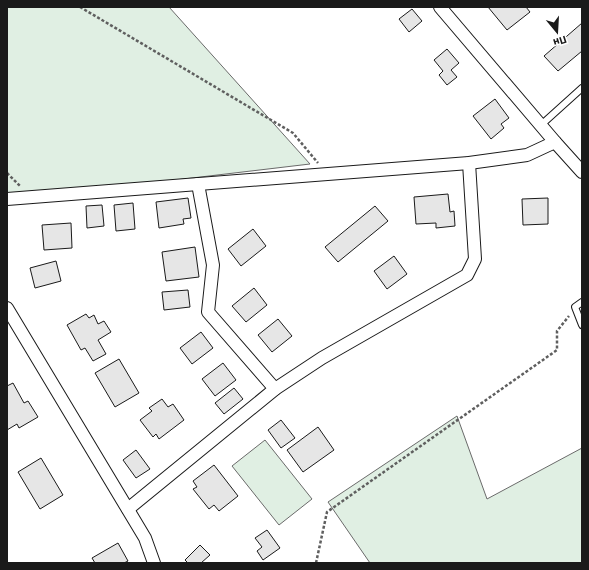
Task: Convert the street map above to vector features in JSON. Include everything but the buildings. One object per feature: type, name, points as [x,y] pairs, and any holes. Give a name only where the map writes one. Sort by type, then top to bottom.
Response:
[{"type":"street","points":[[440,7],[582,172]]},
{"type":"street","points":[[7,199],[469,163],[527,155],[555,142]]},
{"type":"street","points":[[128,509],[275,389],[322,358],[467,274],[475,259],[469,163]]},
{"type":"street","points":[[198,184],[213,265],[208,312],[275,389]]},
{"type":"street","points":[[7,308],[145,538],[154,563]]},
{"type":"lane","points":[[541,125],[582,88]]},
{"type":"lane","points":[[582,302],[575,307],[582,325]]},
{"type":"path","points":[[80,7],[293,133],[328,174]]},
{"type":"path","points":[[316,563],[327,512],[557,350],[557,331],[575,307]]},
{"type":"green space","points":[[7,7],[169,7],[310,164],[32,197],[7,198]]},
{"type":"green space","points":[[457,416],[487,499],[582,448],[582,563],[370,563],[328,502]]},
{"type":"green space","points":[[265,440],[312,499],[279,525],[232,466]]}]
